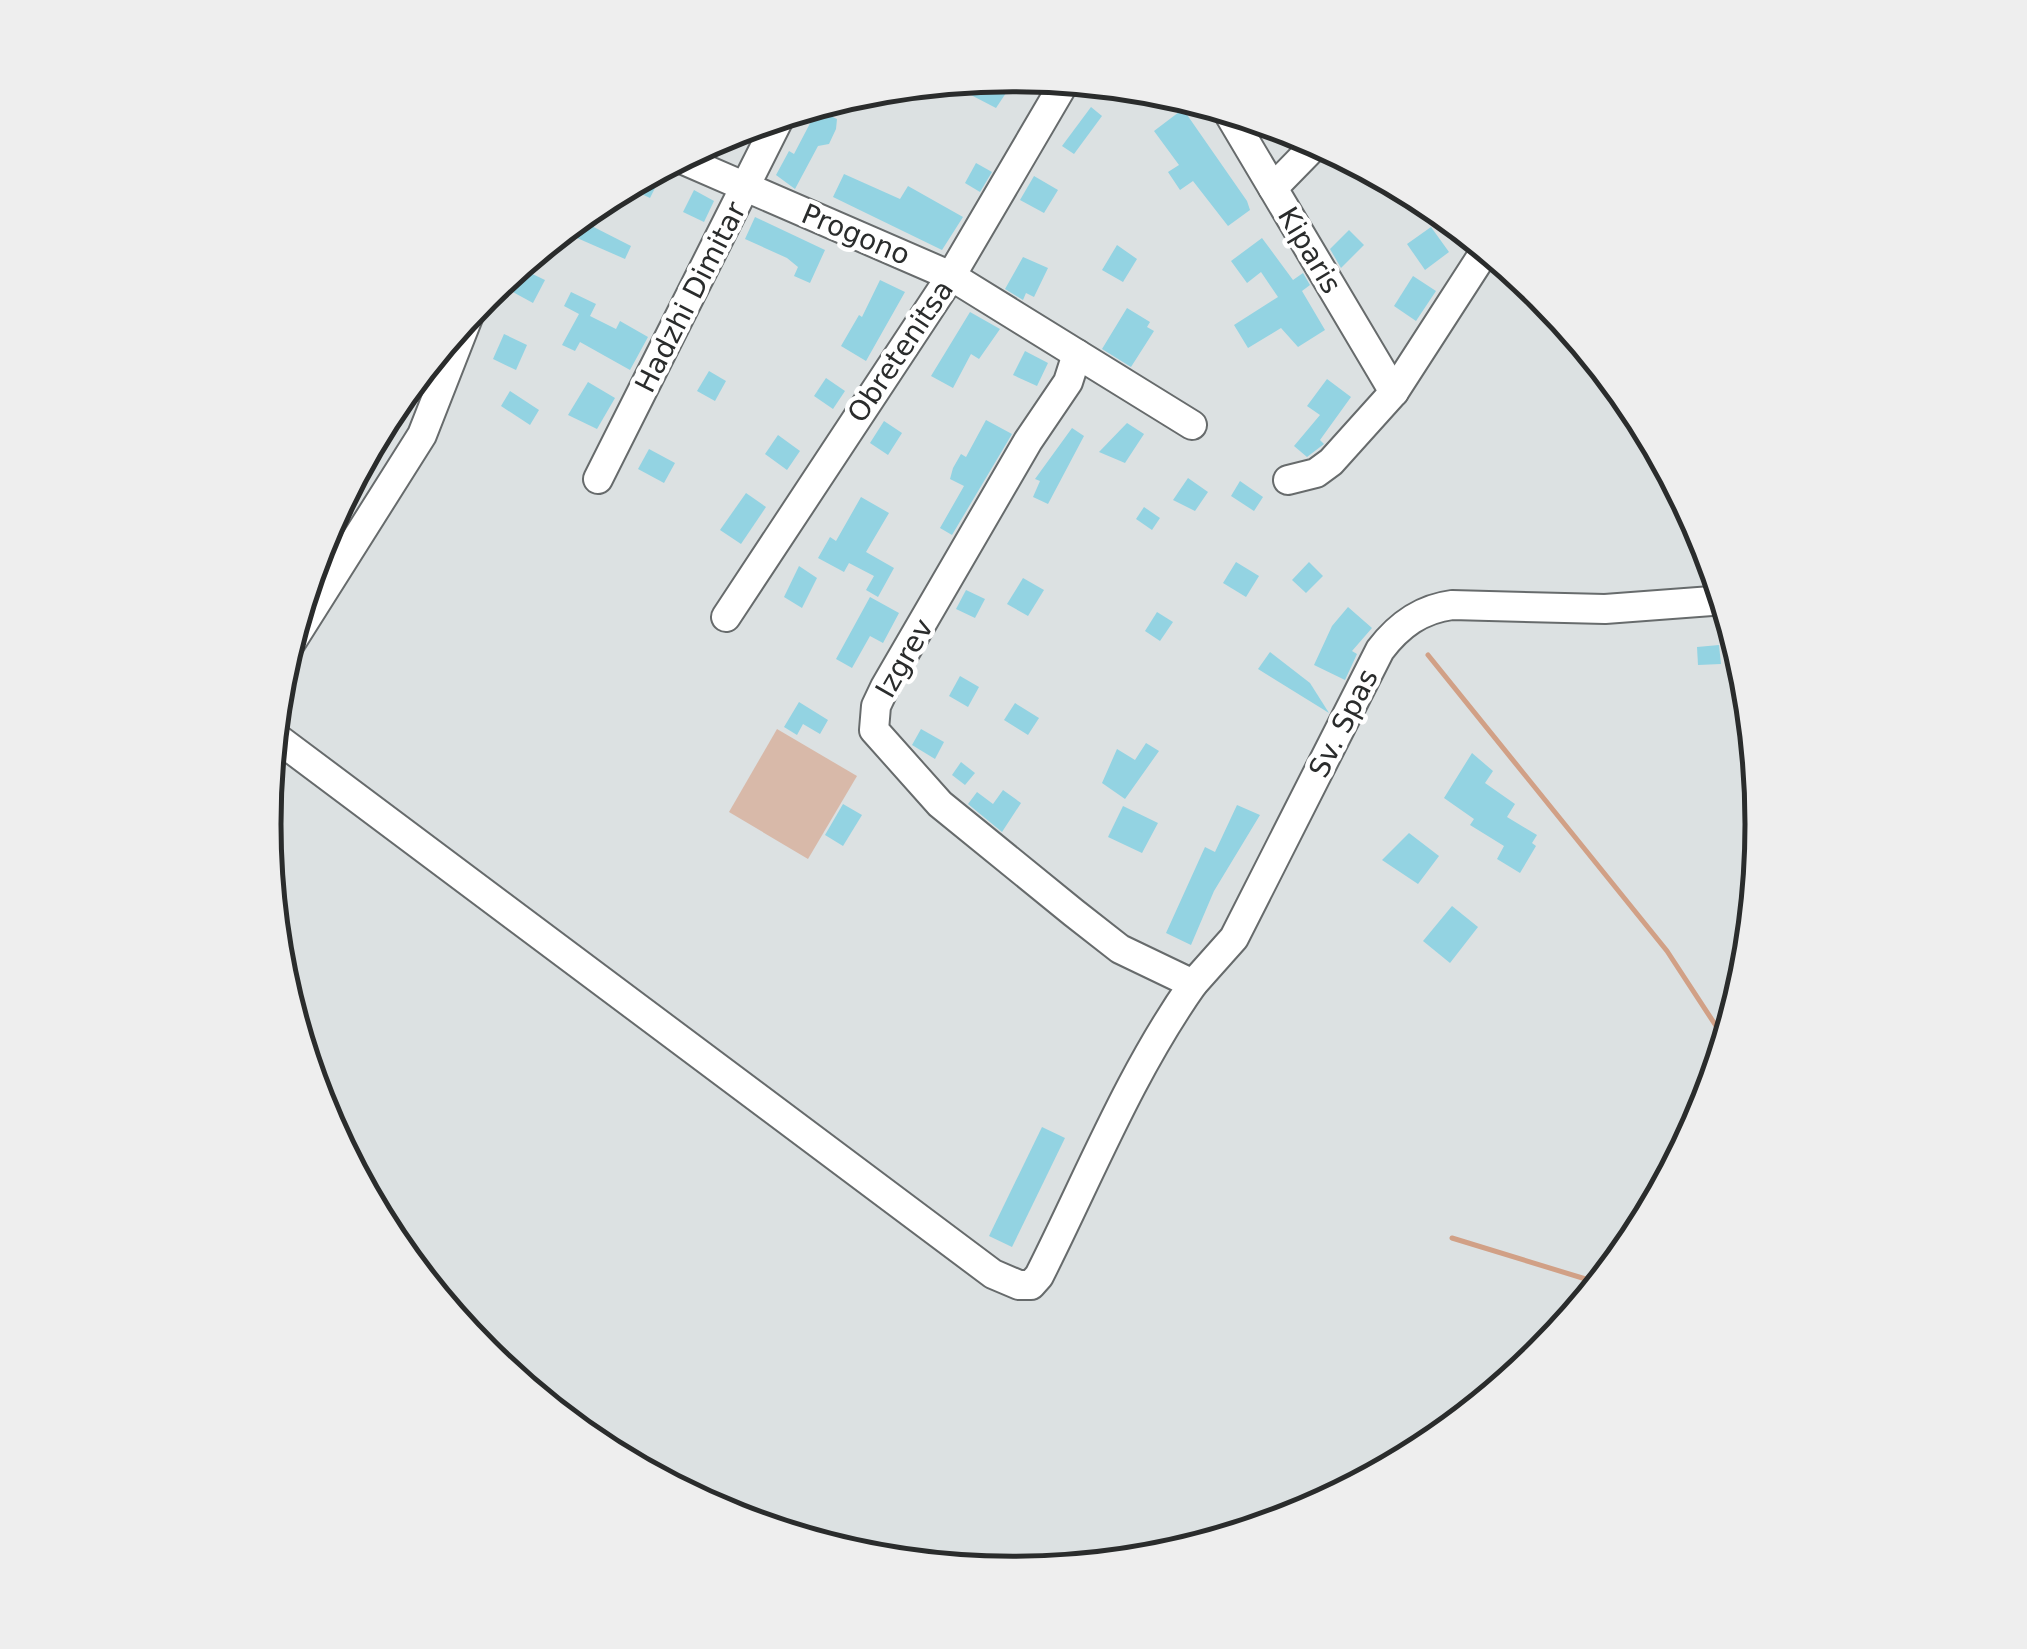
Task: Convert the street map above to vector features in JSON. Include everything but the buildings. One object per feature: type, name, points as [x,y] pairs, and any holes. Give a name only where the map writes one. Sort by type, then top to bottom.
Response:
[{"type":"street","name":"Obretenitsa","points":[[726,616],[952,276],[1058,94]]},
{"type":"street","name":"Kiparis","points":[[1236,127],[1394,392]]},
{"type":"street","name":"Hadzhi Dimitar","points":[[598,479],[772,133]]},
{"type":"street","points":[[1273,188],[1306,154]]},
{"type":"street","name":"Progono","points":[[696,165],[952,276],[1192,425]]},
{"type":"street","points":[[1288,480],[1316,473],[1331,462],[1394,392],[1479,260]]},
{"type":"street","points":[[316,603],[422,435],[454,353]]},
{"type":"street","name":"Izgrev","points":[[1077,354],[1068,382],[1028,441],[885,687],[868,739],[940,804],[1120,949],[1193,984]]},
{"type":"street","name":"Sv. Spas","points":[[286,745],[993,1274],[1020,1285],[1030,1284],[1038,1276],[1099,1146],[1166,1022],[1234,938],[1380,650],[1413,618],[1430,608],[1452,604],[1605,609],[1711,601]]},
{"type":"shaded area","points":[[777,729],[857,776],[808,859],[729,812]]},
{"type":"waterway","points":[[1428,655],[1667,951],[1717,1027]]},
{"type":"waterway","points":[[1452,1238],[1587,1279]]}]
